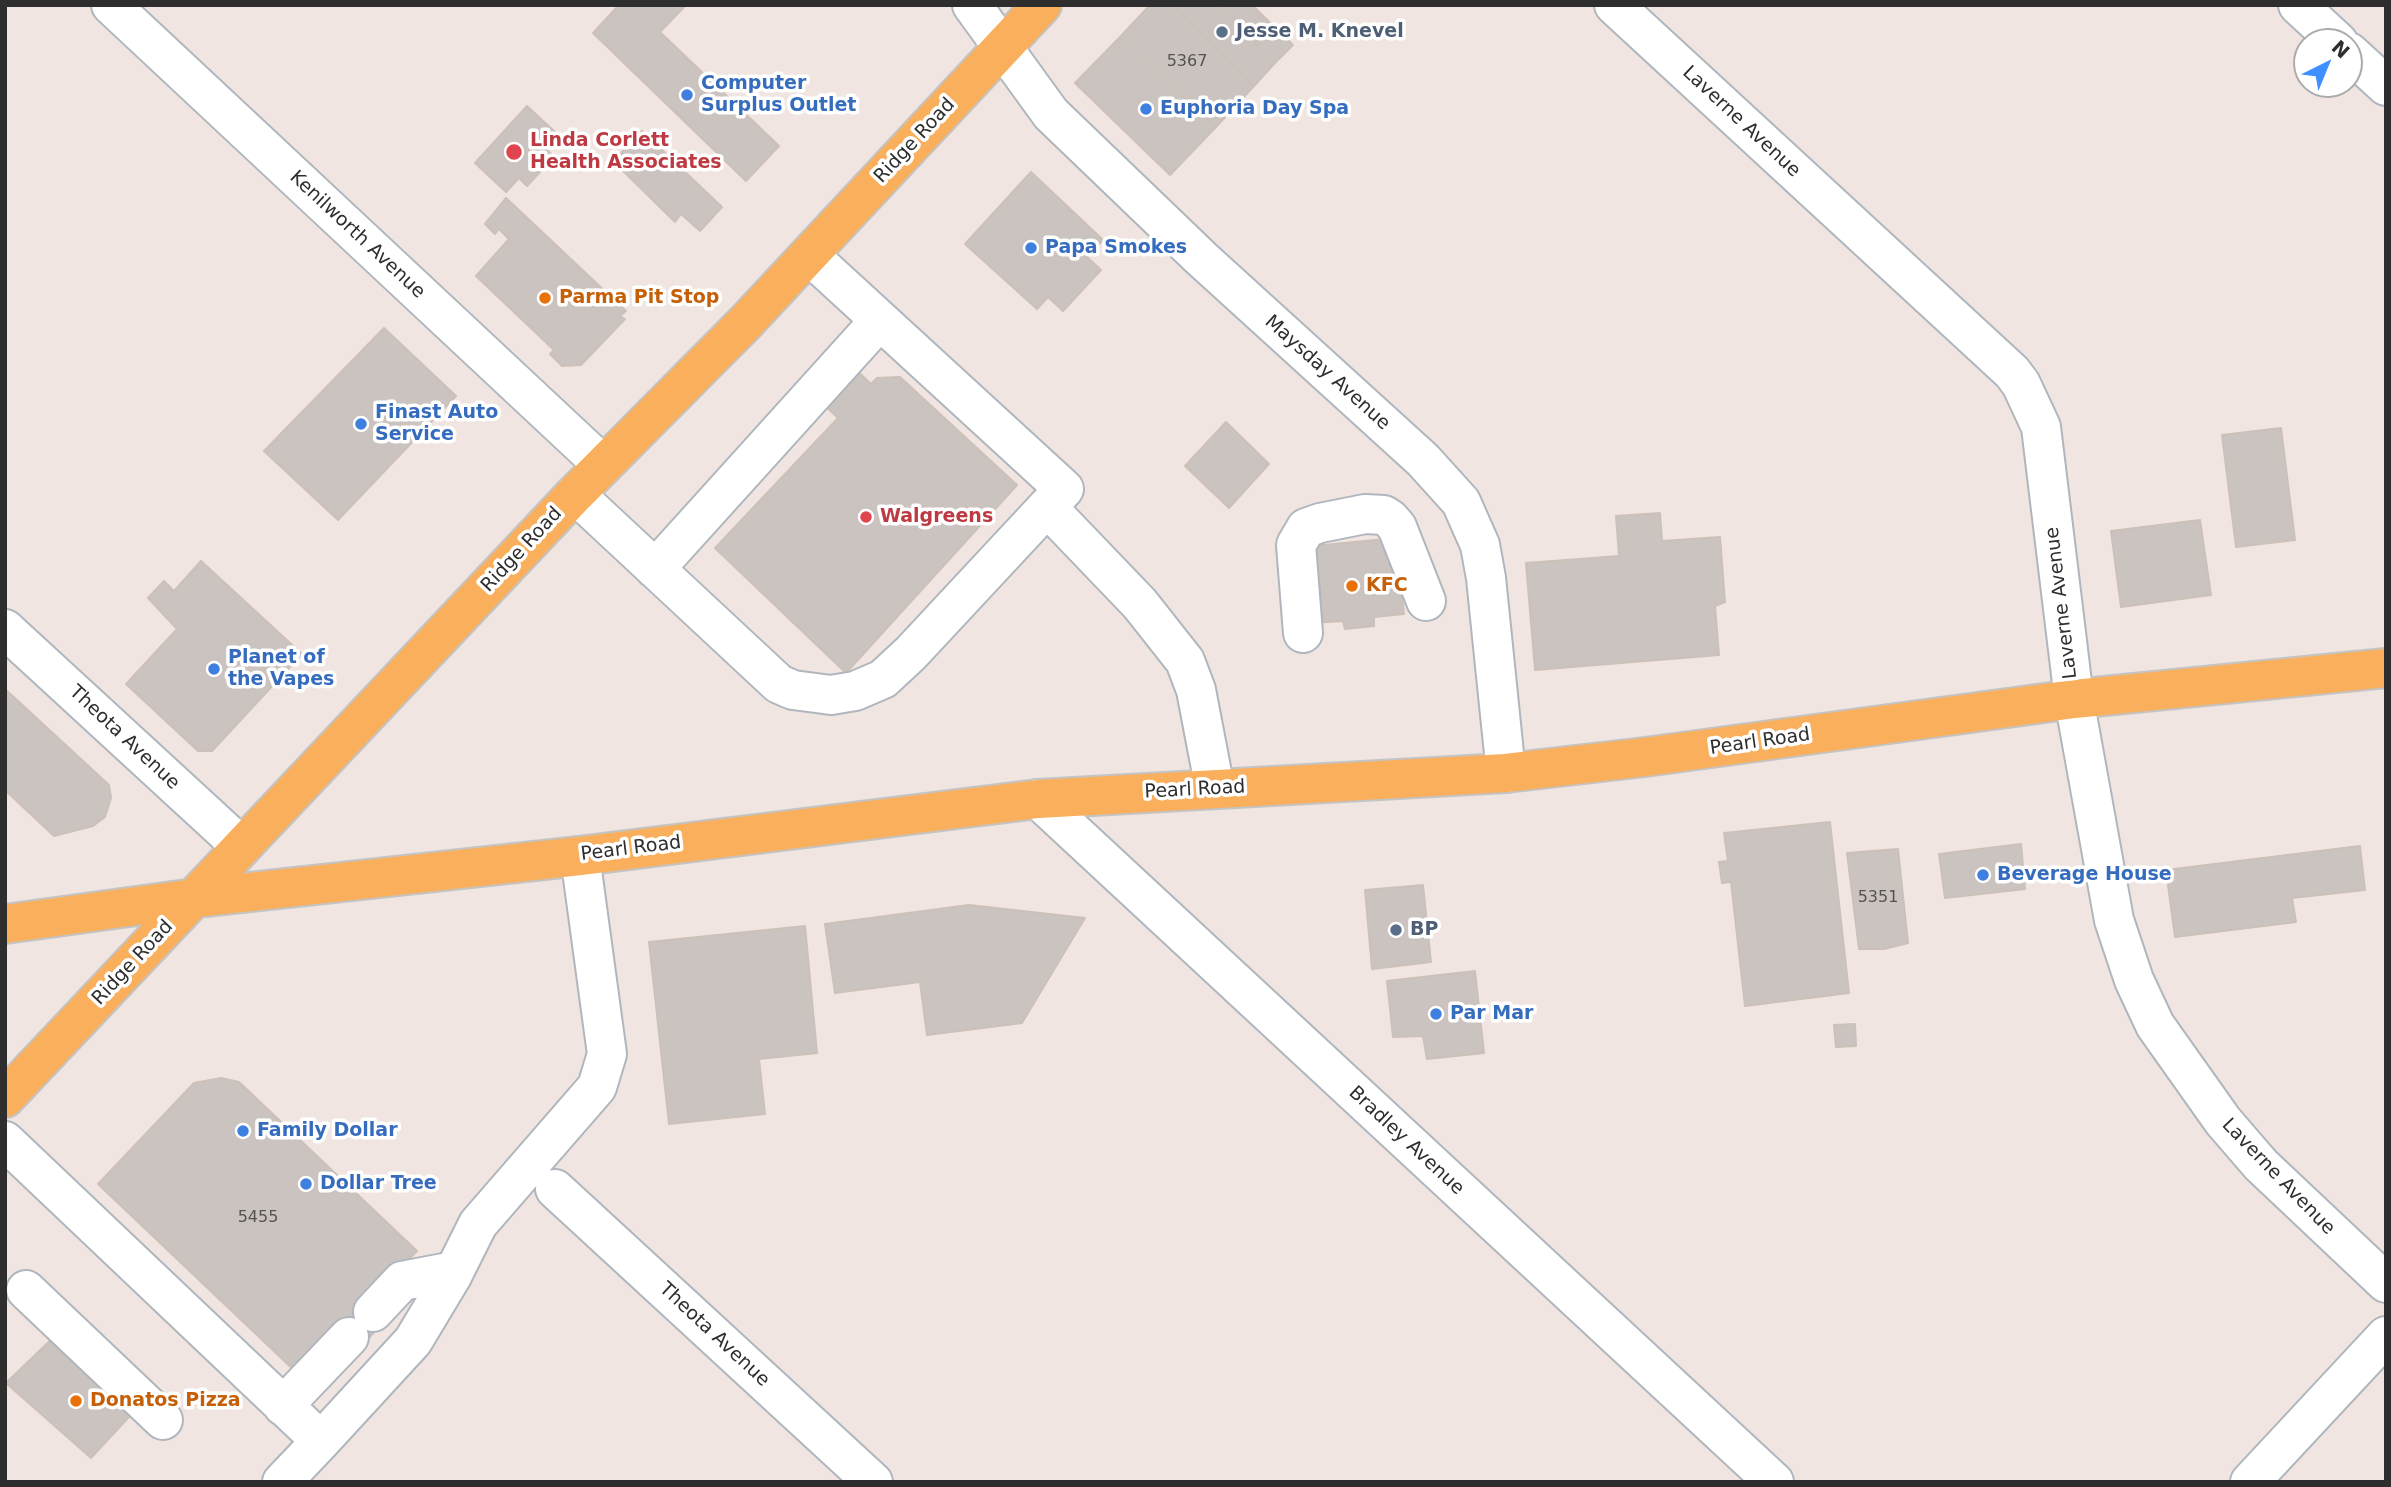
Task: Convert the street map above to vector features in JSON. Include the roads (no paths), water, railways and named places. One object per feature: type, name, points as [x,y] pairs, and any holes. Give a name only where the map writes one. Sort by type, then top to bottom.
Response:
[{"type":"main road","name":"Ridge Road","points":[[5,1098],[575,494],[809,255],[1042,5]]},
{"type":"main road","name":"Pearl Road","points":[[5,924],[195,898],[580,856],[1038,799],[1506,772],[1658,755],[2074,699],[2386,668]]},
{"type":"street","name":"Kenilworth Avenue","points":[[111,5],[603,465]]},
{"type":"street","name":"Maysday Avenue","points":[[972,5],[1003,44],[1051,114],[1202,259],[1423,460],[1461,502],[1480,545],[1486,578],[1506,772]]},
{"type":"street","name":"Laverne Avenue","points":[[1614,5],[2002,363],[2021,384],[2041,427],[2074,699],[2115,920],[2134,980],[2155,1025],[2223,1121],[2262,1165],[2386,1283]]},
{"type":"street","points":[[2298,5],[2323,28]]},
{"type":"street","points":[[2363,65],[2386,86]]},
{"type":"street","points":[[575,494],[779,684],[793,690],[831,695],[855,691],[883,679],[911,653],[1064,489],[809,255]]},
{"type":"street","points":[[655,569],[880,320]]},
{"type":"street","points":[[1047,508],[1140,604],[1185,661],[1196,690],[1216,789]]},
{"type":"street","points":[[1303,633],[1296,545],[1306,528],[1320,523],[1364,514],[1384,515],[1390,519],[1397,527],[1426,601]]},
{"type":"street","name":"Theota Avenue","points":[[5,629],[242,848]]},
{"type":"street","name":"Bradley Avenue","points":[[1038,799],[1774,1482]]},
{"type":"street","points":[[282,1482],[413,1341],[478,1224],[592,1094],[602,1074],[607,1054],[580,856]]},
{"type":"street","points":[[5,1141],[321,1441]]},
{"type":"street","name":"Theota Avenue","points":[[555,1189],[873,1482]]},
{"type":"street","points":[[283,1406],[402,1281],[454,1271]]},
{"type":"street","points":[[26,1290],[163,1420]]},
{"type":"street","points":[[2250,1482],[2386,1336]]},
{"type":"place","name":"Jesse M. Knevel","points":[[1222,32]]},
{"type":"place","name":"Computer Surplus Outlet","points":[[687,95]]},
{"type":"place","name":"Euphoria Day Spa","points":[[1146,109]]},
{"type":"place","name":"Linda Corlett Health Associates","points":[[514,152]]},
{"type":"place","name":"Papa Smokes","points":[[1031,248]]},
{"type":"place","name":"Parma Pit Stop","points":[[545,298]]},
{"type":"place","name":"Finast Auto Service","points":[[361,424]]},
{"type":"place","name":"Walgreens","points":[[866,517]]},
{"type":"place","name":"KFC","points":[[1352,586]]},
{"type":"place","name":"Planet of the Vapes","points":[[214,669]]},
{"type":"place","name":"Beverage House","points":[[1983,875]]},
{"type":"place","name":"BP","points":[[1396,930]]},
{"type":"place","name":"Par Mar","points":[[1436,1014]]},
{"type":"place","name":"Family Dollar","points":[[243,1131]]},
{"type":"place","name":"Dollar Tree","points":[[306,1184]]},
{"type":"place","name":"Donatos Pizza","points":[[76,1401]]}]
